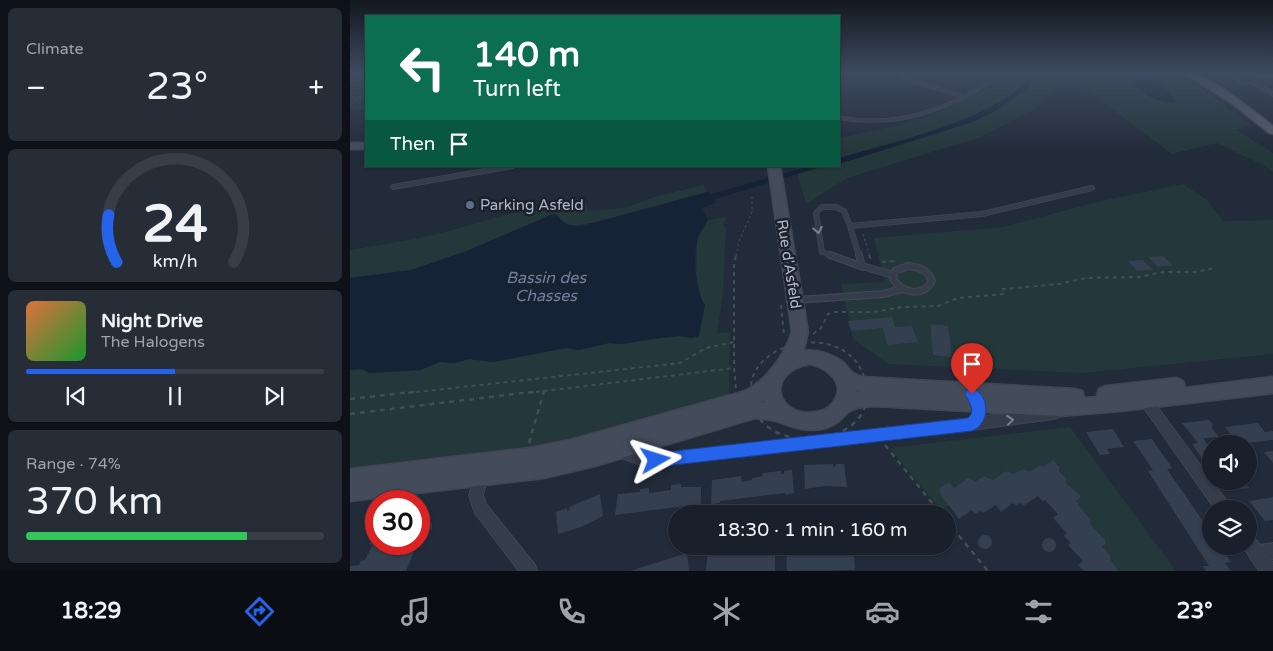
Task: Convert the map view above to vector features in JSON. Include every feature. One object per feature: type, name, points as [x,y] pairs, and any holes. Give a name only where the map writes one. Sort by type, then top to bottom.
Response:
[{"type":"main road","points":[[1233,100],[1273,131]]},
{"type":"street","points":[[350,146],[365,146]]},
{"type":"street","name":"Rue d'Asfeld","points":[[774,167],[795,300],[803,338]]},
{"type":"street","points":[[783,414],[771,398],[771,382],[777,371],[785,364],[803,338],[821,359],[837,367],[845,378],[848,390],[842,406]]},
{"type":"street","points":[[785,364],[800,358],[821,359]]},
{"type":"street","points":[[615,450],[644,460],[656,460],[877,435],[1033,417],[1142,395],[1273,375]]},
{"type":"street","points":[[845,378],[868,391],[973,398],[1142,395],[1273,385]]},
{"type":"street","points":[[350,479],[556,466],[615,450],[747,395],[771,382]]},
{"type":"street","points":[[350,490],[483,470],[570,449],[747,395],[798,421],[815,422],[831,416],[842,406],[868,391]]},
{"type":"street","points":[[1142,395],[1218,500]]},
{"type":"street","points":[[973,398],[1035,408],[1077,407]]},
{"type":"street","points":[[972,424],[979,417],[973,398]]},
{"type":"street","points":[[483,470],[476,495],[480,508],[529,571]]},
{"type":"street","points":[[1257,549],[1273,551]]},
{"type":"street","points":[[1257,555],[1269,571]]},
{"type":"lane","points":[[840,118],[859,121],[899,122],[937,111],[961,100]]},
{"type":"lane","points":[[393,187],[507,167]]},
{"type":"lane","points":[[850,226],[982,214],[1092,188]]},
{"type":"lane","points":[[864,268],[860,262],[846,213],[840,208],[822,207],[816,213],[822,252],[864,268],[893,275]]},
{"type":"lane","points":[[911,266],[925,270],[931,277],[931,285],[926,290],[915,292],[903,289],[895,283],[893,275],[900,268],[911,266]]},
{"type":"lane","points":[[795,300],[883,294],[903,289]]},
{"type":"path","points":[[752,196],[752,212],[739,241],[734,266],[734,368],[747,395],[764,423],[778,432],[794,439],[813,440],[839,434],[854,424],[863,412],[868,391],[861,365],[850,355],[830,344],[803,338]]},
{"type":"path","points":[[881,263],[897,261]]},
{"type":"path","points":[[747,395],[752,377],[765,358],[821,328],[828,314],[834,312],[873,312],[902,307],[938,306],[958,298],[1004,294],[1002,290],[1059,284],[1086,278],[1139,277],[1164,272],[1195,272],[1216,268]]},
{"type":"path","points":[[350,399],[680,363],[706,348],[734,342]]},
{"type":"path","points":[[350,414],[734,368]]},
{"type":"path","points":[[747,395],[771,382]]},
{"type":"path","points":[[538,442],[529,445],[544,390]]},
{"type":"path","points":[[877,435],[934,505]]},
{"type":"path","points":[[956,532],[988,571]]},
{"type":"shaded area","points":[[350,100],[365,100],[365,110],[350,111]]},
{"type":"shaded area","points":[[965,100],[1044,100],[1033,110],[978,138],[847,178],[806,204],[795,167],[840,167],[840,138],[900,125],[945,110]]},
{"type":"shaded area","points":[[1100,100],[1217,100],[1251,125],[1237,130],[1273,153],[1273,172],[1263,165],[1217,143],[1172,154]]},
{"type":"shaded area","points":[[1183,184],[1207,200],[1223,221],[1273,220],[1273,354],[1083,373],[888,364],[853,339],[841,284],[885,282],[874,238],[1003,227],[1101,201]]},
{"type":"shaded area","points":[[703,185],[708,192],[635,212],[593,223],[577,225],[566,224],[557,215],[467,251],[411,270],[350,278],[350,250],[433,235],[527,209],[565,201],[584,198],[589,211],[625,208],[654,197]]},
{"type":"shaded area","points":[[726,217],[727,219],[723,223],[726,228],[723,293],[717,333],[730,332],[729,395],[525,451],[350,470],[350,370],[362,369],[369,373],[420,370],[440,362],[454,363],[469,359],[493,362],[567,348],[579,350],[609,343],[622,344],[678,336],[692,338],[701,299],[696,275],[697,240],[708,220]]},
{"type":"shaded area","points":[[1070,427],[1176,571],[1119,571],[1110,559],[1110,555],[1102,547],[1106,543],[1105,539],[1090,524],[1091,521],[1076,501],[1080,498],[1080,495],[1066,483],[1066,478],[1059,471],[1060,467],[1053,460],[1043,467],[1040,465],[1030,471],[1022,469],[1014,474],[1006,471],[993,480],[984,476],[976,481],[968,478],[954,488],[949,482],[940,487],[940,494],[949,505],[937,505],[890,448]]},
{"type":"water","points":[[1157,100],[1174,100],[1175,102],[1169,102]]},
{"type":"water","name":"Bassin des Chasses","points":[[708,192],[716,202],[702,209],[708,220],[699,234],[696,245],[697,282],[705,305],[699,336],[692,338],[678,336],[657,338],[622,344],[609,343],[579,350],[566,348],[493,362],[469,359],[454,363],[440,362],[420,370],[369,373],[362,369],[350,370],[350,278],[411,270],[467,251],[553,214],[557,215],[567,224],[581,226]]},
{"type":"building","points":[[1163,256],[1173,265],[1158,267],[1148,257]]},
{"type":"building","points":[[1143,260],[1153,270],[1137,271],[1128,261]]},
{"type":"building","points":[[892,317],[895,327],[912,326],[918,342],[887,345],[883,328],[851,331],[848,321]]},
{"type":"building","points":[[930,324],[948,326],[952,357],[933,355]]},
{"type":"building","points":[[1209,420],[1214,426],[1211,427],[1217,435],[1202,435],[1202,457],[1192,444],[1198,443],[1182,423]]},
{"type":"building","points":[[1258,423],[1265,432],[1273,431],[1273,440],[1257,442],[1257,435],[1231,435],[1225,427]]},
{"type":"building","points":[[1113,429],[1124,447],[1107,449],[1110,454],[1100,455],[1086,432]]},
{"type":"building","points":[[1152,439],[1172,468],[1167,469],[1202,520],[1202,555],[1226,555],[1231,562],[1225,563],[1231,571],[1206,571],[1203,566],[1209,566],[1148,471],[1153,470],[1133,441]]},
{"type":"building","points":[[1273,451],[1273,463],[1264,452]]},
{"type":"building","points":[[1053,460],[1060,467],[1059,471],[1066,478],[1066,483],[1080,495],[1080,498],[1076,501],[1091,521],[1090,524],[1105,539],[1106,543],[1102,547],[1110,555],[1110,559],[1119,571],[1084,571],[1078,565],[1083,561],[1068,545],[1071,543],[1064,536],[1067,533],[1053,518],[1058,514],[1045,500],[1043,502],[1038,496],[1023,506],[1021,503],[1016,506],[1013,503],[1001,512],[996,505],[983,513],[981,511],[975,514],[972,510],[959,519],[956,515],[956,505],[948,505],[940,494],[940,487],[949,482],[954,488],[968,478],[976,481],[984,476],[993,480],[1006,471],[1014,474],[1022,469],[1030,471],[1040,465],[1043,467]]},
{"type":"building","points":[[833,464],[833,467],[836,464],[844,464],[847,487],[825,486],[805,489],[804,465]]},
{"type":"building","points":[[792,470],[794,493],[720,501],[720,503],[711,504],[712,480],[741,476],[742,482],[763,476],[762,473],[781,471],[781,474],[784,474],[784,471]]},
{"type":"building","points":[[681,484],[681,487],[701,487],[701,504],[668,505],[668,508],[615,515],[618,494],[640,492],[640,489],[649,488],[649,493],[671,490],[671,485]]},
{"type":"building","points":[[600,494],[603,516],[581,527],[558,534],[556,512],[567,508],[567,511],[570,509],[569,507]]},
{"type":"building","points":[[1273,497],[1273,520],[1265,521],[1257,511],[1257,500],[1255,500]]},
{"type":"building","points":[[985,535],[990,537],[992,542],[990,547],[985,549],[980,547],[978,542],[980,537]]},
{"type":"building","points":[[1049,538],[1054,540],[1056,545],[1054,550],[1049,552],[1044,550],[1042,545],[1044,540]]},
{"type":"building","points":[[368,555],[413,555],[406,571],[350,571],[350,566],[359,565],[361,561],[365,560]]},
{"type":"building","points":[[681,555],[687,555],[689,571],[630,571]]},
{"type":"building","points":[[707,555],[775,555],[775,571],[706,571]]},
{"type":"building","points":[[786,555],[854,555],[855,570],[787,571]]},
{"type":"waterway","points":[[840,161],[970,120],[1006,100]]},
{"type":"waterway","points":[[695,202],[817,167]]},
{"type":"place","name":"Parking Asfeld","points":[[470,205]]},
{"type":"route","points":[[656,460],[972,424],[979,417],[978,404],[972,394]]}]
